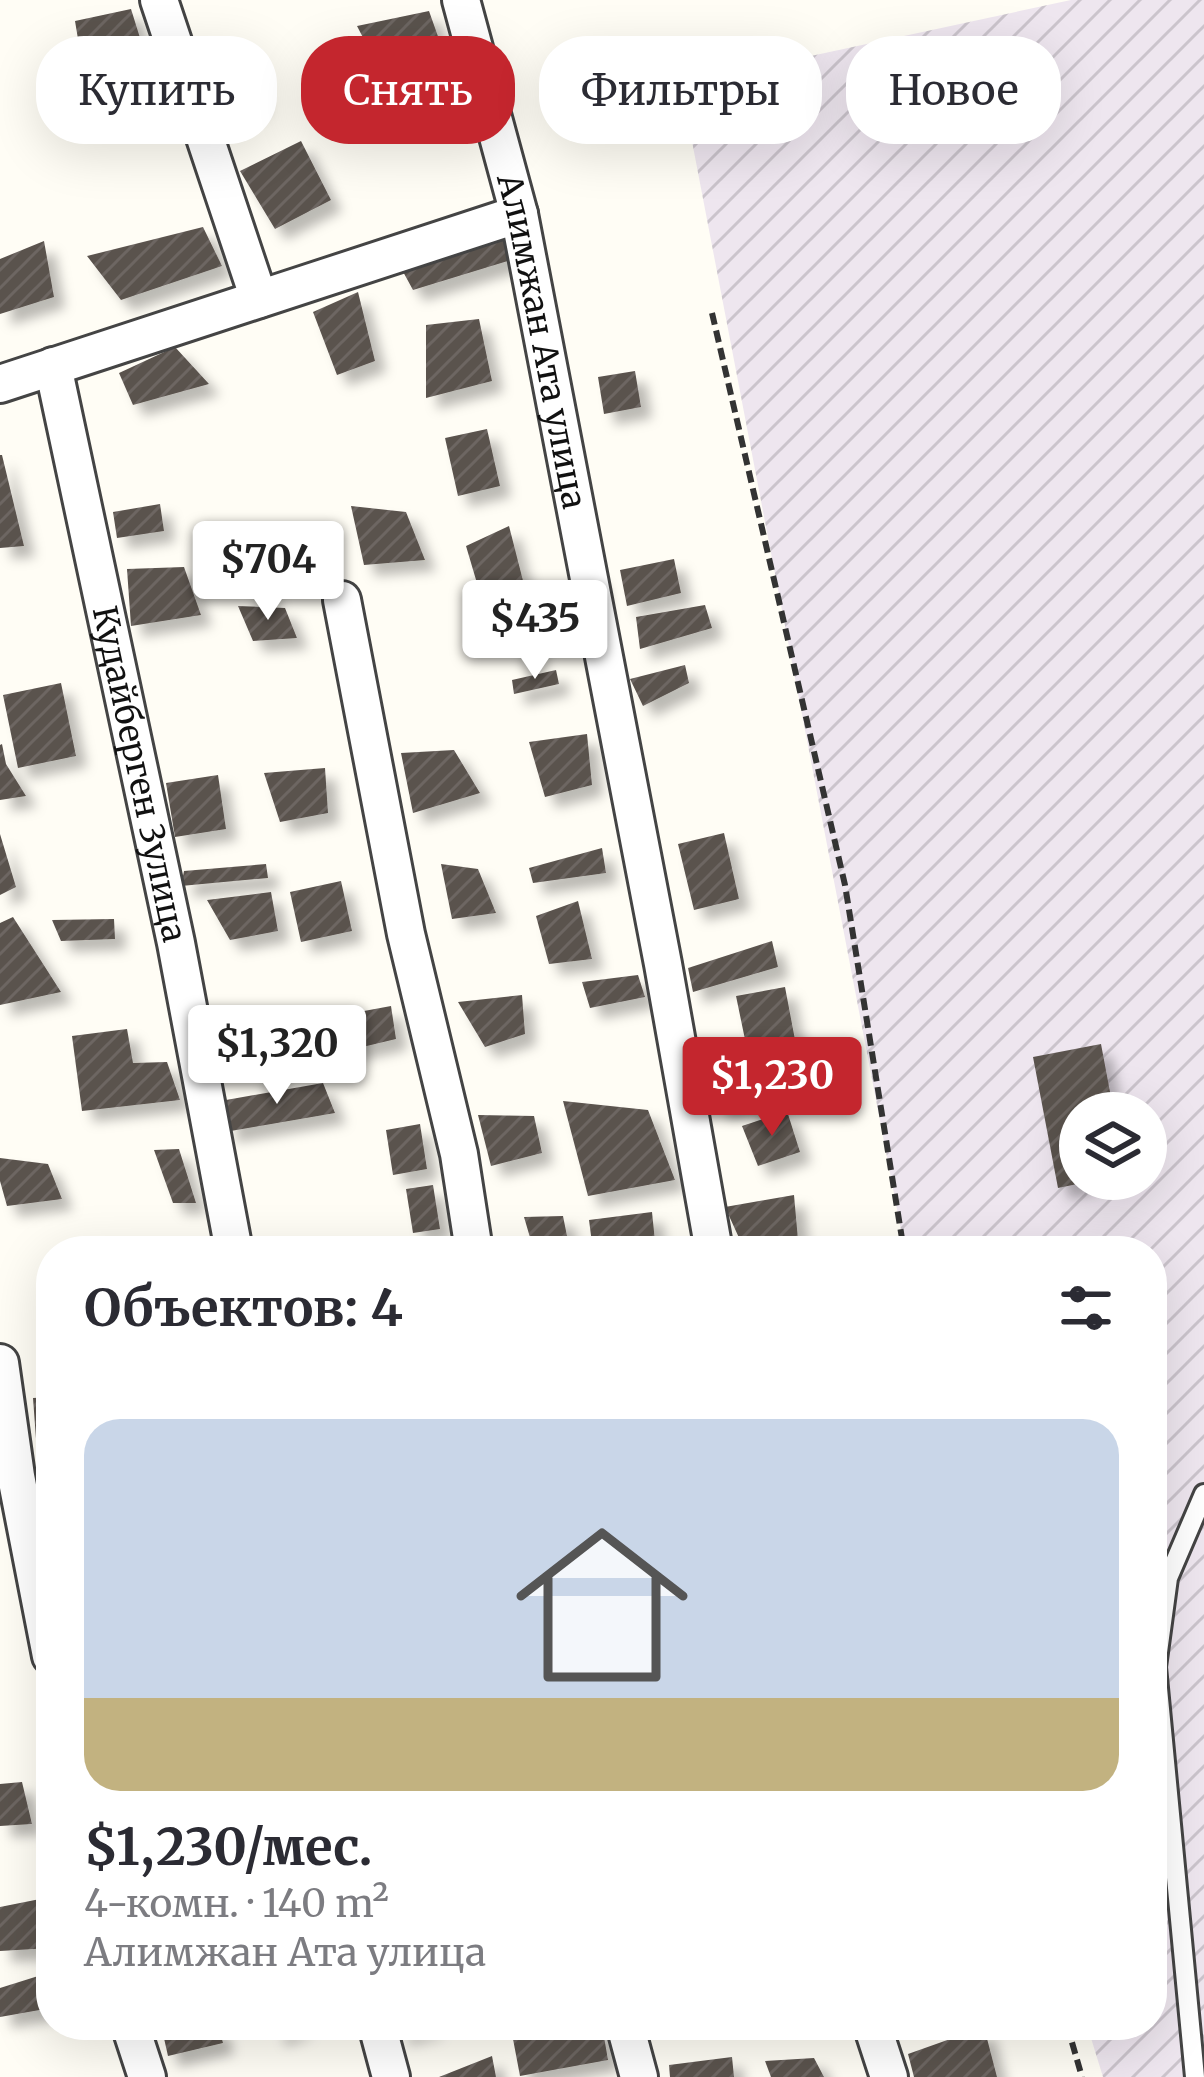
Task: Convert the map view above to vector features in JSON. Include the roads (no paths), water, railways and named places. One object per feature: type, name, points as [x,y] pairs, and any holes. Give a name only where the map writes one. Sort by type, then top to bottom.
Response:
[{"type":"street","points":[[159,0],[259,299]]},
{"type":"street","name":"Алимжан Ата улица","points":[[461,0],[519,214],[711,1236]]},
{"type":"street","points":[[0,384],[519,214]]},
{"type":"street","name":"Кудайберген 3улица","points":[[53,366],[176,944],[231,1236]]},
{"type":"street","points":[[342,599],[406,934],[459,1154],[472,1236]]},
{"type":"street","points":[[0,1363],[36,1579]]},
{"type":"street","points":[[135,2040],[147,2077]]},
{"type":"street","points":[[381,2040],[391,2077]]},
{"type":"street","points":[[629,2040],[639,2077]]},
{"type":"street","points":[[877,2040],[889,2077]]},
{"type":"lane","points":[[1167,1585],[1204,1494]]},
{"type":"lane","points":[[1167,1782],[1195,2077]]}]
